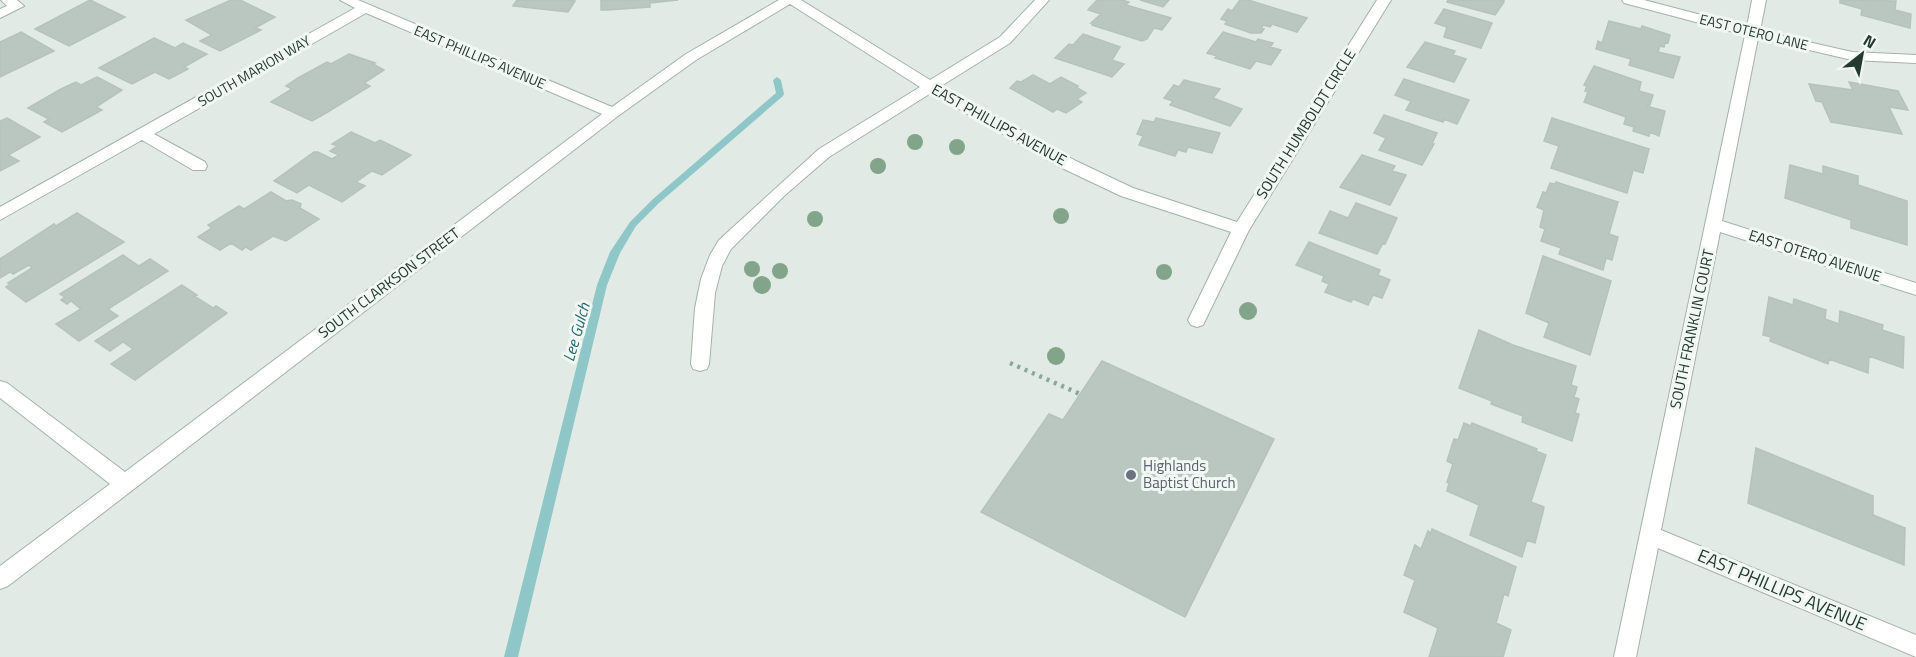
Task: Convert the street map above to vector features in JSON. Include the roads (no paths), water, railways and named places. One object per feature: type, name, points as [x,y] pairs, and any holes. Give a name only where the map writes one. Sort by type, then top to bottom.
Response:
[{"type":"street","points":[[0,14],[16,6],[8,0]]},
{"type":"street","name":"EAST PHILLIPS AVENUE","points":[[347,0],[613,113]]},
{"type":"street","name":"EAST PHILLIPS AVENUE","points":[[790,0],[931,87],[1070,165],[1127,192],[1241,229]]},
{"type":"street","name":"SOUTH CLARKSON STREET","points":[[0,579],[613,113],[691,57],[790,0]]},
{"type":"street","points":[[700,364],[701,338],[711,272],[718,254],[731,238],[798,173],[824,153],[1005,40],[1032,14],[1042,0]]},
{"type":"street","name":"SOUTH HUMBOLDT CIRCLE","points":[[1197,320],[1241,229],[1384,0]]},
{"type":"street","name":"EAST OTERO LANE","points":[[1629,0],[1752,33],[1852,56],[1916,59]]},
{"type":"street","name":"SOUTH FRANKLIN COURT","points":[[1625,657],[1759,0]]},
{"type":"street","name":"SOUTH MARION WAY","points":[[0,214],[365,8]]},
{"type":"street","points":[[142,134],[199,166]]},
{"type":"street","name":"EAST OTERO AVENUE","points":[[1714,224],[1916,289]]},
{"type":"street","points":[[0,388],[125,484]]},
{"type":"street","name":"EAST PHILLIPS AVENUE","points":[[1649,534],[1916,646]]},
{"type":"waterway","name":"Lee Gulch","points":[[511,657],[602,285],[615,252],[633,224],[656,201],[780,94],[777,80]]},
{"type":"place","name":"Highlands Baptist Church","points":[[1131,475]]}]
